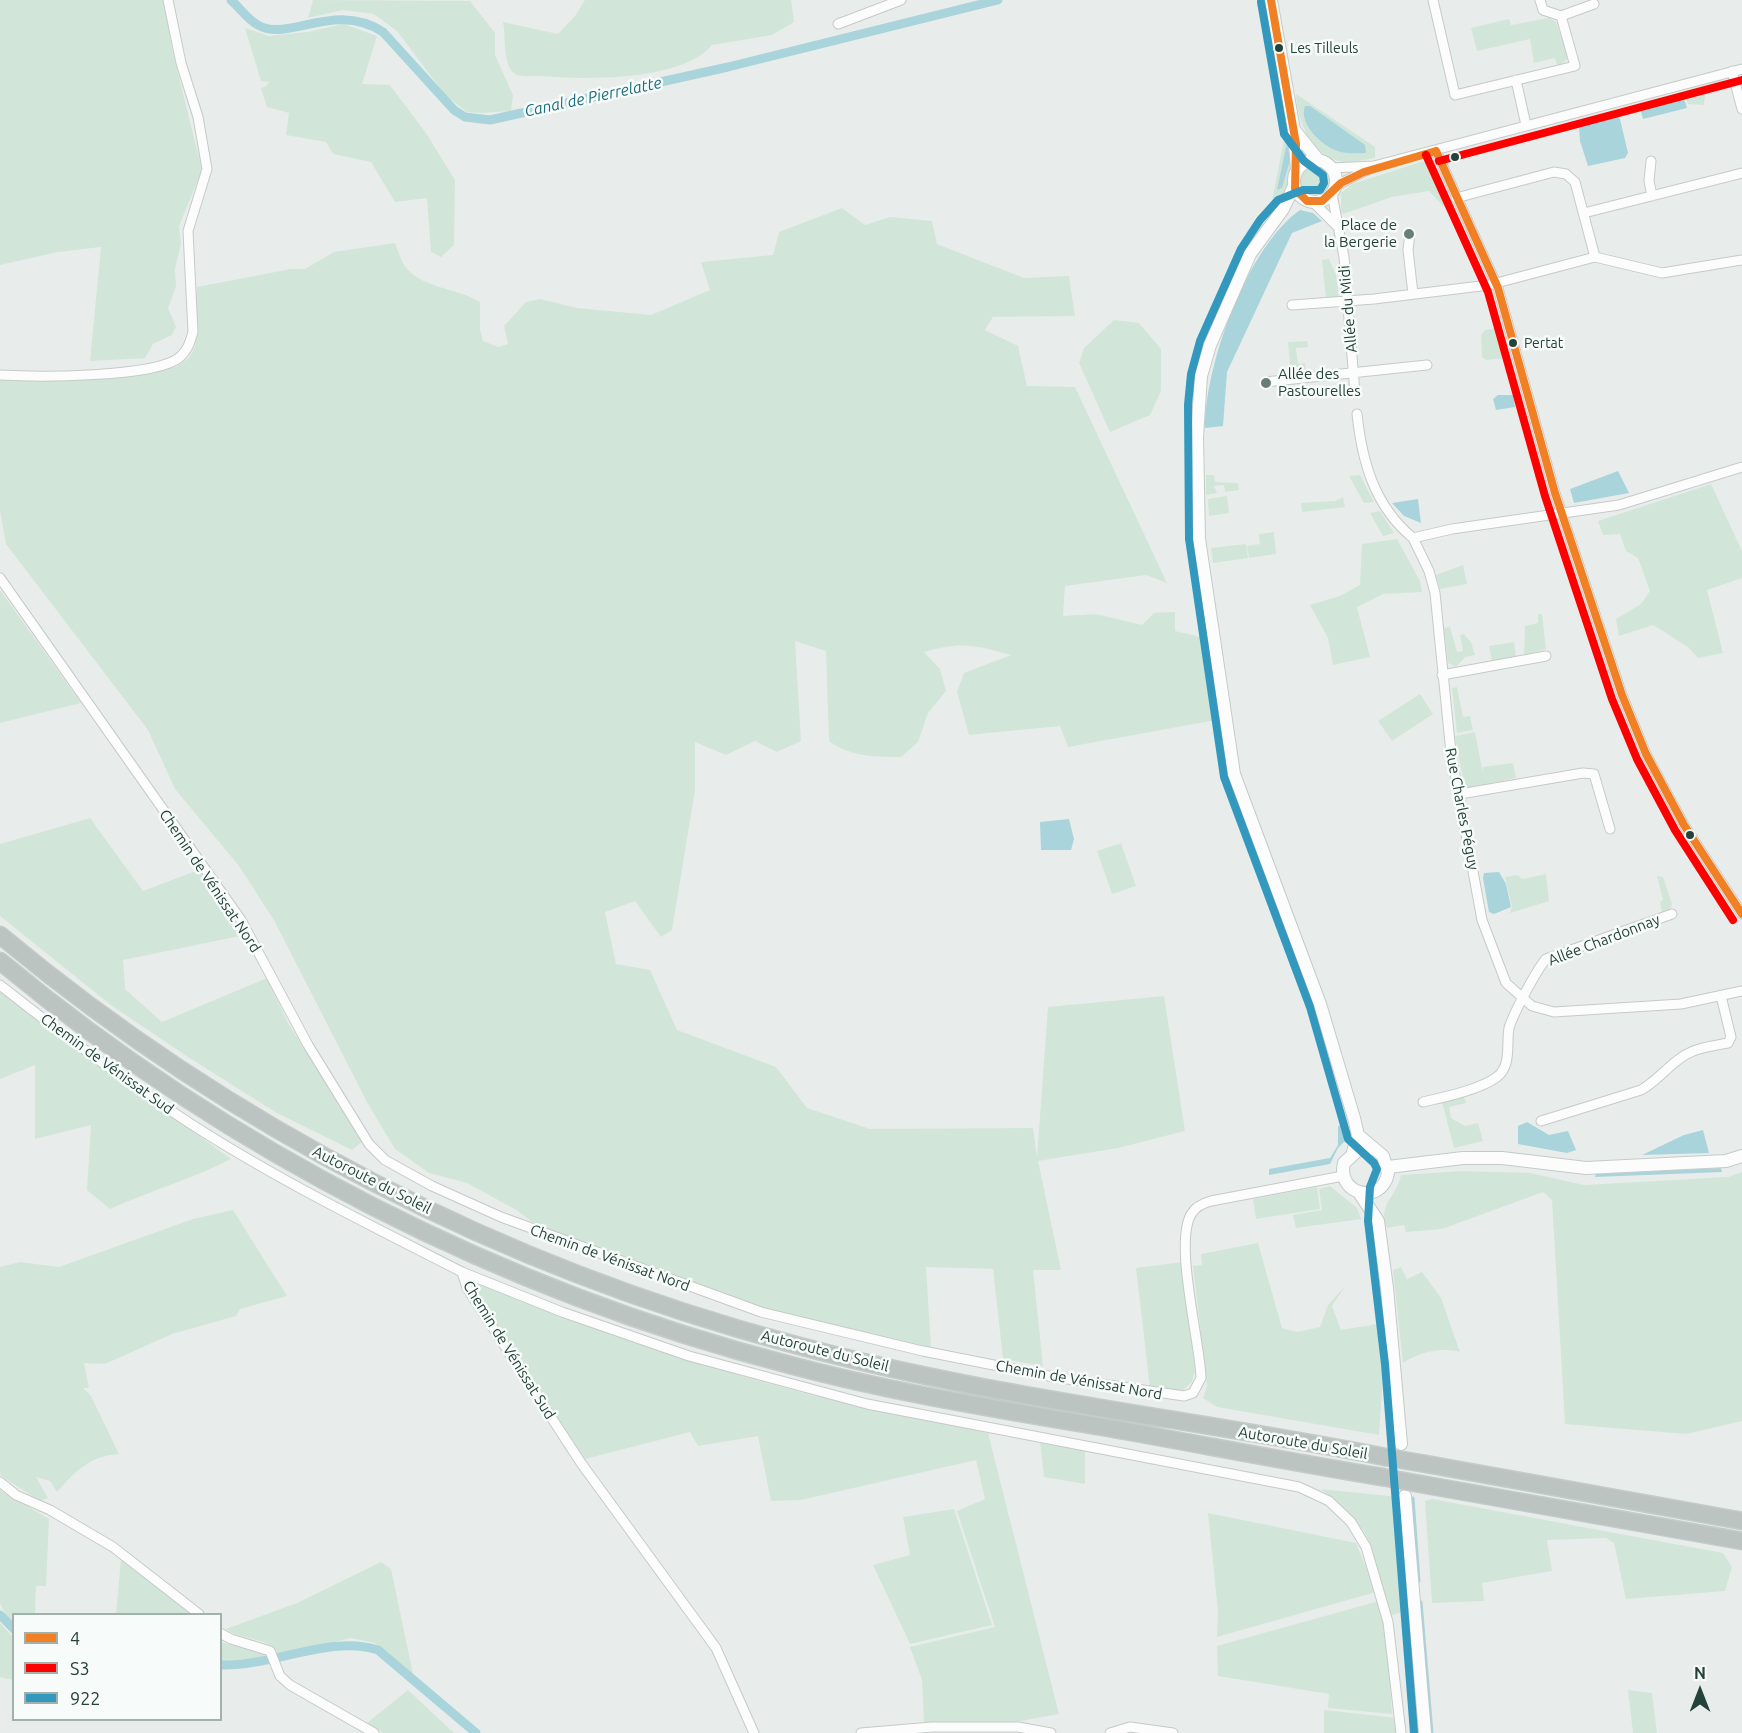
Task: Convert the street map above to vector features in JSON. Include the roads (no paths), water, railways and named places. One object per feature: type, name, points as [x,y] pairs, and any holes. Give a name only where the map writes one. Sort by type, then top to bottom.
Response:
[{"type":"highway","name":"Autoroute du Soleil","points":[[0,935],[125,1031],[229,1101],[299,1142],[402,1197],[498,1242],[594,1281],[792,1345],[915,1373],[1742,1521]]},
{"type":"highway","name":"Autoroute du Soleil","points":[[0,961],[166,1085],[282,1156],[345,1191],[447,1242],[569,1294],[675,1330],[789,1365],[899,1390],[1742,1541]]},
{"type":"main road","points":[[1271,0],[1294,130],[1297,171],[1294,186],[1283,209],[1250,254],[1210,345],[1201,376],[1197,437],[1198,539],[1234,774],[1320,1004],[1358,1135],[1383,1156],[1388,1167],[1387,1179],[1380,1189],[1371,1194],[1360,1194]]},
{"type":"main road","points":[[1283,209],[1309,201],[1322,201],[1334,190],[1335,176],[1331,168],[1319,161],[1294,130]]},
{"type":"main road","points":[[1297,171],[1304,164],[1319,161]]},
{"type":"main road","points":[[1294,186],[1309,201]]},
{"type":"main road","points":[[1358,1135],[1353,1152],[1344,1163],[1343,1176],[1346,1184],[1360,1194],[1378,1221]]},
{"type":"main road","points":[[1353,1152],[1372,1149]]},
{"type":"main road","points":[[1388,1167],[1473,1158],[1594,1168],[1726,1161],[1742,1156]]},
{"type":"main road","points":[[1380,1189],[1378,1221],[1389,1309],[1401,1444]]},
{"type":"main road","points":[[1405,1496],[1425,1733]]},
{"type":"street","points":[[0,375],[42,378],[122,372],[168,363],[180,358],[189,346],[192,332],[188,231],[207,169],[198,117],[180,63],[168,0]]},
{"type":"street","points":[[838,24],[901,0]]},
{"type":"street","points":[[1433,0],[1456,100],[1516,80],[1575,66],[1561,16]]},
{"type":"street","points":[[1540,0],[1543,10],[1561,16],[1594,4]]},
{"type":"street","points":[[1331,168],[1374,166],[1737,70],[1742,109]]},
{"type":"street","points":[[1516,80],[1526,125]]},
{"type":"street","points":[[1436,151],[1497,284],[1561,513],[1622,694],[1646,754],[1690,835],[1742,914]]},
{"type":"street","points":[[1651,161],[1649,181],[1652,196]]},
{"type":"street","points":[[1334,190],[1374,166]]},
{"type":"street","points":[[1456,198],[1554,172],[1566,174],[1575,183],[1595,257]]},
{"type":"street","points":[[1584,213],[1742,173]]},
{"type":"street","name":"Allée du Midi","points":[[1334,190],[1337,226],[1343,251],[1355,393]]},
{"type":"street","points":[[1309,201],[1337,226]]},
{"type":"street","points":[[1410,232],[1408,250],[1413,294]]},
{"type":"street","points":[[1292,305],[1347,302],[1497,284],[1595,257],[1662,273],[1742,260]]},
{"type":"street","points":[[1265,382],[1427,365]]},
{"type":"street","name":"Rue Charles Péguy","points":[[1357,414],[1366,473],[1403,530],[1413,538],[1433,585],[1451,753],[1482,920],[1506,983],[1523,1001],[1541,1010],[1554,1012],[1681,1004],[1742,991]]},
{"type":"street","points":[[1413,538],[1452,529],[1619,505],[1742,467]]},
{"type":"street","name":"Chemin de Vénissat Nord","points":[[0,578],[241,920],[308,1046],[369,1144],[394,1165],[432,1186],[501,1217],[761,1312],[923,1351],[1054,1377],[1184,1396],[1193,1393],[1201,1378],[1185,1252],[1185,1231],[1192,1212],[1211,1201],[1343,1176]]},
{"type":"street","points":[[1442,675],[1546,656]]},
{"type":"street","points":[[1460,794],[1583,772],[1594,774],[1610,829]]},
{"type":"street","name":"Allée Chardonnay","points":[[1423,1102],[1460,1093],[1497,1077],[1506,1063],[1510,1028],[1538,968],[1546,958],[1672,914]]},
{"type":"street","name":"Chemin de Vénissat Sud","points":[[0,985],[99,1061],[191,1124],[369,1226],[462,1272],[467,1288],[581,1463],[716,1648],[754,1733]]},
{"type":"street","points":[[1541,1121],[1641,1090],[1655,1082],[1680,1058],[1728,1042],[1731,1037],[1721,996]]},
{"type":"street","points":[[462,1272],[562,1312],[689,1356],[867,1404],[1118,1451],[1299,1487],[1312,1492],[1329,1501],[1351,1522],[1366,1547],[1388,1622],[1401,1733]]},
{"type":"street","points":[[0,1482],[16,1496],[50,1510],[113,1547],[198,1613]]},
{"type":"street","points":[[222,1634],[270,1651],[276,1669],[290,1685],[374,1733]]},
{"type":"street","points":[[861,1733],[932,1727],[1018,1727],[1050,1733]]},
{"type":"street","points":[[1110,1733],[1130,1727],[1173,1733]]},
{"type":"water","points":[[1682,92],[1687,108],[1643,119],[1639,104]]},
{"type":"water","points":[[1305,106],[1310,106],[1365,145],[1366,153],[1341,152],[1320,141],[1305,121]]},
{"type":"water","points":[[1609,115],[1620,119],[1628,153],[1625,158],[1588,166],[1580,141],[1579,126]]},
{"type":"water","points":[[1287,143],[1290,160],[1282,188],[1277,190]]},
{"type":"water","points":[[1300,210],[1313,213],[1322,221],[1292,233],[1227,372],[1223,426],[1205,428],[1212,373],[1233,309],[1263,251],[1281,227]]},
{"type":"water","points":[[1498,395],[1513,395],[1515,407],[1496,410],[1493,399]]},
{"type":"water","points":[[1618,471],[1629,493],[1574,503],[1570,489]]},
{"type":"water","points":[[1418,499],[1421,523],[1404,516],[1392,503]]},
{"type":"water","points":[[1069,819],[1074,839],[1071,850],[1041,850],[1040,822]]},
{"type":"water","points":[[1499,872],[1506,884],[1511,907],[1494,914],[1489,912],[1483,878],[1484,873]]},
{"type":"water","points":[[1527,1122],[1549,1135],[1568,1131],[1576,1150],[1567,1153],[1518,1144],[1518,1126]]},
{"type":"water","points":[[1342,1125],[1345,1141],[1338,1148],[1330,1164],[1269,1175],[1269,1169],[1330,1158],[1338,1145],[1338,1126]]},
{"type":"water","points":[[1703,1130],[1709,1153],[1642,1155],[1684,1135]]},
{"type":"water","points":[[1721,1168],[1722,1172],[1595,1177],[1596,1174]]},
{"type":"waterway","name":"Canal de Pierrelatte","points":[[231,0],[254,23],[270,29],[283,29],[330,20],[365,23],[383,32],[454,110],[465,117],[490,120],[728,67],[998,0]]},
{"type":"waterway","points":[[1413,1498],[1419,1581]]},
{"type":"waterway","points":[[1401,1523],[1417,1733]]},
{"type":"waterway","points":[[1421,1602],[1432,1733]]},
{"type":"waterway","name":"Canal de Pierrelatte","points":[[0,1615],[12,1627]]},
{"type":"waterway","name":"Canal de Pierrelatte","points":[[222,1665],[260,1661],[340,1646],[360,1646],[378,1650],[476,1733]]},
{"type":"place","name":"Les Tilleuls","points":[[1279,48]]},
{"type":"place","name":"Place de la Bergerie","points":[[1409,234]]},
{"type":"place","name":"Pertat","points":[[1513,343]]},
{"type":"place","name":"Allée des Pastourelles","points":[[1266,383]]}]
